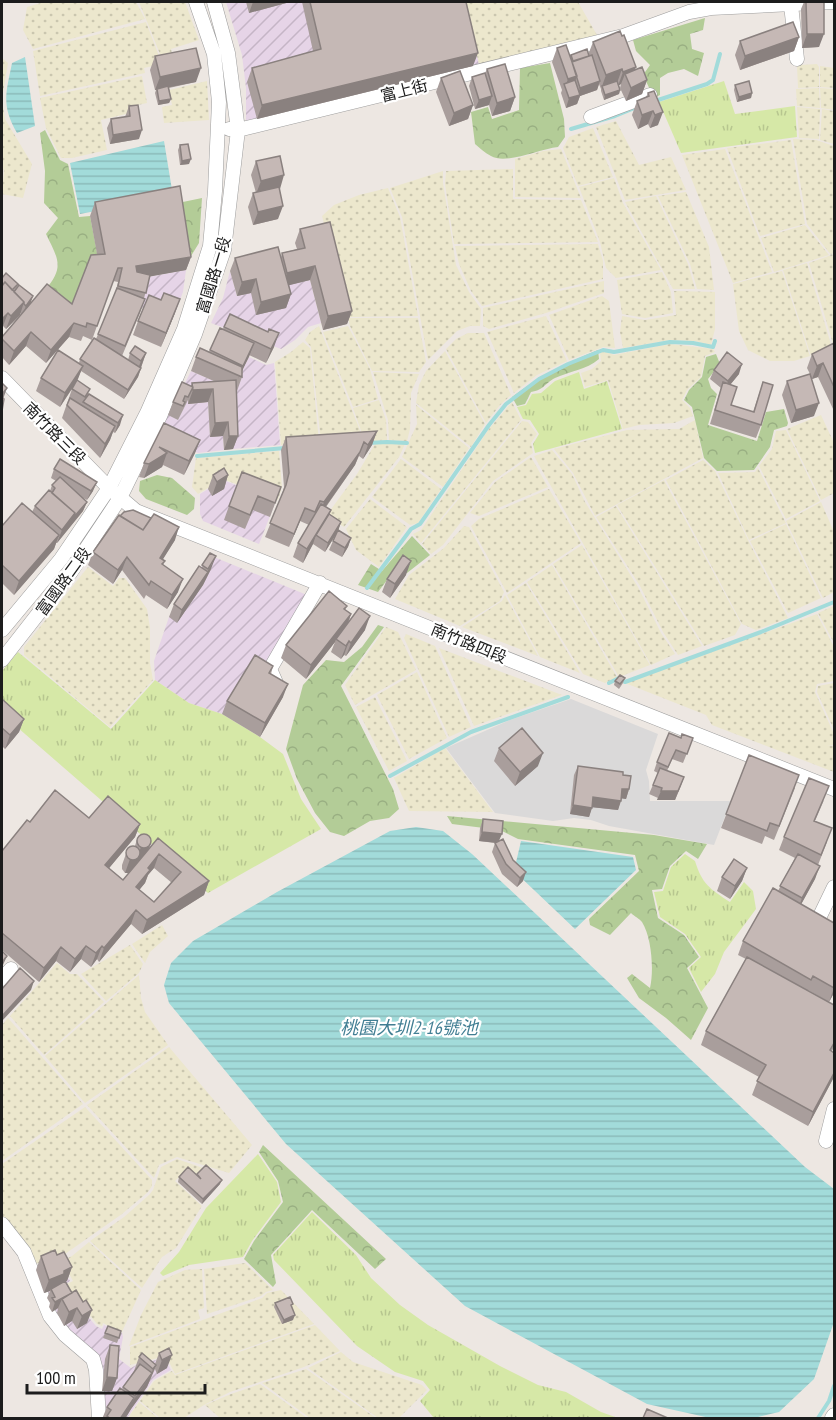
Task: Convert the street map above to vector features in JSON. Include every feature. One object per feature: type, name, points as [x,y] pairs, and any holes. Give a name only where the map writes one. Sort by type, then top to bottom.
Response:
[{"type":"street","name":"富國路一段","points":[[120,498],[160,416],[195,334],[224,250],[238,130],[228,53],[214,2]]},
{"type":"street","name":"富上街","points":[[219,128],[238,130],[623,36],[689,12],[711,8],[834,2]]},
{"type":"street","name":"富國路一段","points":[[109,488],[147,413],[184,329],[210,246],[219,102],[214,54],[200,3]]},
{"type":"street","points":[[791,5],[797,59]]},
{"type":"street","points":[[591,117],[650,95]]},
{"type":"street","name":"南竹路三段","points":[[2,378],[109,488]]},
{"type":"street","name":"南竹路四段","points":[[109,488],[136,511],[834,789]]},
{"type":"street","name":"富國路二段","points":[[2,630],[61,559],[109,488]]},
{"type":"street","name":"富國路二段","points":[[2,660],[70,573],[120,498]]},
{"type":"street","points":[[277,685],[270,669],[320,584]]},
{"type":"street","points":[[820,915],[834,887]]},
{"type":"street","points":[[826,1141],[834,1109]]},
{"type":"street","points":[[2,1224],[24,1252],[50,1316],[65,1335],[93,1359],[96,1370],[99,1419]]},
{"type":"shaded area","points":[[44,2],[136,2],[145,19],[33,49],[23,30],[27,7]]},
{"type":"shaded area","points":[[139,2],[185,2],[199,40],[171,49],[174,62],[164,64]]},
{"type":"shaded area","points":[[226,2],[464,2],[479,64],[246,122],[246,88],[242,55]]},
{"type":"shaded area","points":[[464,2],[578,2],[597,35],[479,64]]},
{"type":"shaded area","points":[[146,22],[162,64],[144,68],[145,73],[40,96],[33,51]]},
{"type":"shaded area","points":[[2,58],[8,63],[2,99]]},
{"type":"shaded area","points":[[817,64],[819,87],[798,88],[797,67]]},
{"type":"shaded area","points":[[820,66],[834,68],[834,88],[820,87]]},
{"type":"shaded area","points":[[142,76],[147,103],[133,106],[134,112],[101,120],[107,150],[72,158],[61,158],[46,128],[40,98]]},
{"type":"shaded area","points":[[207,81],[209,120],[164,123],[162,107],[172,105],[169,90]]},
{"type":"shaded area","points":[[819,88],[820,108],[797,106],[796,89]]},
{"type":"shaded area","points":[[820,88],[834,89],[834,110],[821,108]]},
{"type":"shaded area","points":[[2,99],[5,119],[32,164],[23,198],[2,194],[4,170],[2,169]]},
{"type":"shaded area","points":[[797,107],[820,109],[819,139],[799,138]]},
{"type":"shaded area","points":[[822,109],[834,111],[834,144],[820,140]]},
{"type":"shaded area","points":[[616,121],[639,165],[671,157],[686,190],[625,200],[596,127]]},
{"type":"shaded area","points":[[593,128],[613,177],[578,186],[563,148],[569,137]]},
{"type":"shaded area","points":[[793,139],[816,140],[834,146],[834,252],[831,255],[807,224]]},
{"type":"shaded area","points":[[791,140],[805,224],[760,236],[727,148]]},
{"type":"shaded area","points":[[561,149],[581,198],[515,197],[515,159],[543,151]]},
{"type":"shaded area","points":[[725,149],[772,272],[733,283],[682,155]]},
{"type":"shaded area","points":[[513,169],[513,199],[581,200],[598,242],[454,244],[445,184],[446,171]]},
{"type":"shaded area","points":[[443,171],[456,265],[469,292],[481,309],[480,326],[470,326],[457,331],[428,360],[402,217],[390,188]]},
{"type":"shaded area","points":[[614,178],[623,203],[661,270],[616,278],[606,268],[600,242],[579,187]]},
{"type":"shaded area","points":[[388,188],[400,217],[418,316],[348,317],[322,216],[334,205],[359,195]]},
{"type":"shaded area","points":[[686,192],[709,247],[714,290],[697,289],[690,264],[658,196]]},
{"type":"shaded area","points":[[656,196],[688,264],[695,289],[673,289],[625,202]]},
{"type":"shaded area","points":[[805,225],[829,255],[774,272],[761,238]]},
{"type":"shaded area","points":[[598,244],[603,261],[603,279],[482,306],[471,291],[459,264],[455,246]]},
{"type":"shaded area","points":[[834,254],[834,347],[809,263]]},
{"type":"shaded area","points":[[807,263],[832,348],[811,356],[783,270]]},
{"type":"shaded area","points":[[186,270],[183,292],[175,313],[156,314],[141,307],[132,280]]},
{"type":"shaded area","points":[[230,271],[237,296],[310,280],[321,323],[308,327],[295,340],[281,349],[211,323],[223,298]]},
{"type":"shaded area","points":[[782,271],[810,356],[794,361],[770,361],[748,350],[739,331],[733,284]]},
{"type":"shaded area","points":[[662,272],[671,292],[673,313],[645,318],[622,314],[617,280]]},
{"type":"shaded area","points":[[604,281],[604,293],[489,329],[483,326],[483,308]]},
{"type":"shaded area","points":[[674,291],[715,292],[715,329],[711,345],[695,341],[670,340],[623,348],[620,332],[622,316],[645,320],[676,315]]},
{"type":"shaded area","points":[[602,296],[609,301],[615,348],[603,347],[569,360],[549,315]]},
{"type":"shaded area","points":[[546,316],[567,361],[537,375],[514,393],[487,332]]},
{"type":"shaded area","points":[[348,318],[418,318],[426,362],[419,372],[372,371]]},
{"type":"shaded area","points":[[319,326],[363,438],[321,442],[311,347],[305,340],[310,332]]},
{"type":"shaded area","points":[[348,326],[370,369],[378,399],[353,407],[323,332]]},
{"type":"shaded area","points":[[468,333],[484,333],[511,395],[486,423],[446,349],[456,339]]},
{"type":"shaded area","points":[[303,342],[310,348],[319,442],[281,445],[275,362]]},
{"type":"shaded area","points":[[670,344],[713,349],[715,352],[705,356],[701,377],[687,390],[682,400],[690,408],[693,416],[674,423],[639,425],[623,429],[608,380],[585,387],[581,373],[592,369],[601,361],[600,353],[603,351],[614,355]]},
{"type":"shaded area","points":[[445,351],[485,424],[471,447],[416,403],[419,385],[426,371]]},
{"type":"shaded area","points":[[249,357],[266,365],[274,363],[280,445],[233,449],[231,394],[183,387],[191,371],[237,391],[238,379]]},
{"type":"shaded area","points":[[373,372],[419,374],[411,393],[410,429],[407,441],[389,440],[388,420]]},
{"type":"shaded area","points":[[177,395],[188,400],[188,404],[208,402],[210,436],[223,436],[224,450],[198,453],[159,434]]},
{"type":"shaded area","points":[[379,400],[386,420],[387,440],[365,442],[353,408]]},
{"type":"shaded area","points":[[512,402],[521,420],[421,543],[413,534],[421,530],[489,429]]},
{"type":"shaded area","points":[[416,405],[469,448],[443,487],[402,457],[417,424]]},
{"type":"shaded area","points":[[821,415],[834,443],[834,493],[821,500],[787,429]]},
{"type":"shaded area","points":[[695,420],[703,458],[595,516],[573,473],[554,449],[627,430],[679,429]]},
{"type":"shaded area","points":[[522,421],[528,422],[537,434],[531,443],[533,453],[493,481],[443,545],[431,554],[422,544]]},
{"type":"shaded area","points":[[786,430],[820,501],[786,519],[759,466],[772,449],[776,431]]},
{"type":"shaded area","points":[[389,442],[405,444],[399,457],[344,527],[326,516],[357,474],[375,444]]},
{"type":"shaded area","points":[[552,450],[572,474],[585,502],[638,587],[661,633],[675,654],[651,665],[534,456]]},
{"type":"shaded area","points":[[279,451],[282,487],[278,500],[223,479],[198,494],[192,487],[196,458]]},
{"type":"shaded area","points":[[531,457],[548,487],[479,516],[470,513],[495,482]]},
{"type":"shaded area","points":[[401,459],[441,489],[418,523],[410,525],[372,497]]},
{"type":"shaded area","points":[[703,460],[715,471],[788,618],[756,630],[742,624],[666,480]]},
{"type":"shaded area","points":[[758,468],[786,523],[749,540],[718,473],[755,472]]},
{"type":"shaded area","points":[[223,480],[276,501],[259,544],[203,521],[200,514],[200,494]]},
{"type":"shaded area","points":[[664,480],[741,624],[735,635],[704,646],[617,505]]},
{"type":"shaded area","points":[[549,489],[581,543],[507,593],[471,526],[479,519]]},
{"type":"shaded area","points":[[370,499],[407,527],[379,567],[356,550],[346,529]]},
{"type":"shaded area","points":[[821,502],[834,532],[834,592],[823,598],[786,521]]},
{"type":"shaded area","points":[[616,506],[702,646],[678,655],[663,632],[640,586],[596,517]]},
{"type":"shaded area","points":[[786,524],[821,598],[788,613],[750,541]]},
{"type":"shaded area","points":[[464,526],[469,527],[504,592],[500,601],[460,626],[395,599],[409,575],[444,548]]},
{"type":"shaded area","points":[[582,545],[650,665],[619,677],[553,564]]},
{"type":"shaded area","points":[[209,555],[307,595],[261,675],[250,669],[222,714],[189,703],[155,680],[154,661],[169,617]]},
{"type":"shaded area","points":[[552,565],[617,677],[605,683],[583,674],[527,582]]},
{"type":"shaded area","points":[[88,567],[113,586],[119,578],[125,578],[147,609],[150,628],[150,663],[153,680],[110,727],[24,655],[24,647]]},
{"type":"shaded area","points":[[526,583],[580,673],[540,657],[507,595]]},
{"type":"shaded area","points":[[505,595],[538,656],[462,627],[502,601]]},
{"type":"shaded area","points":[[834,606],[834,643],[818,613]]},
{"type":"shaded area","points":[[817,614],[834,647],[834,681],[817,684],[815,692],[834,734],[834,745],[827,745],[834,746],[834,772],[712,725],[706,715],[625,683]]},
{"type":"shaded area","points":[[386,627],[398,632],[416,670],[355,705],[345,685]]},
{"type":"shaded area","points":[[406,634],[435,646],[471,727],[449,737],[404,638]]},
{"type":"shaded area","points":[[439,648],[562,695],[474,726]]},
{"type":"shaded area","points":[[417,672],[447,738],[409,759],[377,695]]},
{"type":"shaded area","points":[[834,683],[834,730],[817,692],[818,686]]},
{"type":"shaded area","points":[[375,697],[407,761],[389,771],[356,707]]},
{"type":"shaded area","points":[[571,699],[658,734],[646,770],[650,801],[731,801],[714,845],[609,826],[591,820],[574,818],[553,821],[495,813],[446,748],[510,720]]},
{"type":"shaded area","points":[[445,748],[493,812],[409,811],[394,778]]},
{"type":"shaded area","points":[[162,925],[168,936],[150,952],[145,963],[132,944]]},
{"type":"shaded area","points":[[130,945],[143,964],[139,973],[106,1001],[81,974]]},
{"type":"shaded area","points":[[57,963],[70,974],[77,974],[104,1002],[44,1055],[10,1016]]},
{"type":"shaded area","points":[[139,975],[145,1012],[168,1045],[85,1103],[45,1056]]},
{"type":"shaded area","points":[[8,1018],[83,1104],[2,1161],[2,1025]]},
{"type":"shaded area","points":[[169,1047],[252,1145],[229,1173],[177,1157],[159,1165],[154,1178],[87,1105]]},
{"type":"shaded area","points":[[85,1107],[152,1180],[152,1186],[122,1214],[65,1254],[33,1265],[2,1218],[2,1164]]},
{"type":"shaded area","points":[[177,1159],[203,1168],[195,1176],[187,1169],[175,1181],[202,1206],[176,1248],[162,1257],[142,1288],[90,1241],[124,1217],[149,1195],[161,1167]]},
{"type":"shaded area","points":[[89,1242],[141,1290],[122,1332],[103,1323],[102,1326],[97,1324],[65,1285],[73,1281],[62,1261]]},
{"type":"shaded area","points":[[57,1258],[70,1281],[62,1286],[96,1326],[102,1329],[104,1325],[122,1333],[119,1359],[131,1368],[138,1364],[165,1358],[171,1370],[153,1380],[127,1418],[101,1418],[99,1363],[51,1313],[33,1267]]},
{"type":"shaded area","points":[[245,1263],[273,1290],[207,1314],[204,1269]]},
{"type":"shaded area","points":[[202,1269],[204,1308],[198,1310],[200,1319],[129,1346],[141,1315],[158,1282],[185,1270]]},
{"type":"shaded area","points":[[281,1290],[314,1324],[175,1374],[166,1356],[130,1365],[130,1347],[262,1298],[267,1293]]},
{"type":"shaded area","points":[[315,1325],[340,1351],[304,1367],[230,1392],[184,1418],[160,1418],[140,1401],[154,1381],[172,1371],[175,1375]]},
{"type":"shaded area","points":[[341,1352],[353,1362],[422,1385],[427,1390],[399,1418],[378,1418],[308,1368]]},
{"type":"shaded area","points":[[306,1369],[376,1418],[310,1418],[262,1383]]},
{"type":"shaded area","points":[[260,1384],[307,1418],[220,1418],[205,1405],[231,1394]]},
{"type":"shaded area","points":[[139,1402],[158,1418],[128,1418]]},
{"type":"green space","points":[[705,18],[703,30],[690,34],[692,49],[704,53],[698,76],[684,69],[668,73],[660,78],[660,95],[654,98],[643,75],[650,65],[636,51],[633,40]]},
{"type":"green space","points":[[550,63],[564,119],[565,137],[558,147],[505,159],[491,156],[475,144],[471,112],[488,107],[492,119],[519,110],[520,68]]},
{"type":"green space","points":[[724,81],[735,114],[795,106],[797,137],[681,153],[659,102]]},
{"type":"green space","points":[[45,130],[60,160],[68,164],[79,217],[90,216],[100,268],[67,318],[45,290],[55,275],[58,263],[46,234],[58,218],[44,203],[45,171],[40,133]]},
{"type":"green space","points":[[202,198],[199,243],[188,261],[178,203]]},
{"type":"green space","points":[[598,350],[599,359],[594,363],[555,378],[531,392],[525,404],[517,406],[512,397],[522,389],[553,370]]},
{"type":"green space","points":[[716,354],[720,364],[708,379],[711,388],[717,394],[708,425],[757,441],[766,412],[784,409],[787,426],[774,430],[770,447],[754,470],[717,471],[704,458],[692,407],[684,400],[689,390],[702,377],[706,357]]},
{"type":"green space","points":[[579,372],[584,389],[607,381],[622,429],[535,453],[533,444],[539,434],[530,420],[523,419],[517,407],[526,405],[532,394],[541,393],[555,381]]},
{"type":"green space","points":[[157,475],[172,478],[195,498],[194,509],[187,515],[146,499],[139,491],[140,481]]},
{"type":"green space","points":[[412,536],[430,555],[407,573],[397,567],[378,592],[358,585],[371,564],[382,571]]},
{"type":"green space","points":[[378,625],[384,627],[341,686],[393,789],[399,809],[389,818],[370,821],[344,836],[330,832],[315,813],[297,779],[286,749],[303,685],[326,660],[344,662],[362,647]]},
{"type":"green space","points":[[18,652],[111,729],[155,680],[189,703],[222,714],[283,754],[301,799],[321,829],[208,893],[2,714],[2,671]]},
{"type":"green space","points":[[447,816],[654,835],[707,844],[698,859],[686,851],[670,866],[662,889],[652,890],[658,918],[684,935],[699,957],[687,968],[708,1008],[691,1040],[639,998],[627,978],[632,974],[650,988],[651,955],[648,937],[641,921],[631,913],[610,935],[590,925],[589,919],[639,871],[635,855],[518,839],[500,830],[452,824]]},
{"type":"green space","points":[[685,854],[695,861],[708,885],[730,902],[744,882],[753,891],[756,909],[724,952],[715,974],[701,992],[689,968],[701,957],[685,934],[660,917],[654,892],[663,891],[671,867]]},
{"type":"green space","points":[[263,1145],[386,1259],[375,1269],[312,1210],[271,1255],[276,1283],[273,1287],[244,1259],[254,1241],[283,1202],[278,1181],[259,1152]]},
{"type":"green space","points":[[258,1154],[277,1182],[281,1202],[243,1257],[189,1265],[163,1276],[160,1273],[179,1252],[206,1208]]},
{"type":"green space","points":[[312,1212],[356,1255],[371,1278],[400,1305],[428,1325],[538,1385],[566,1392],[601,1412],[618,1418],[434,1418],[420,1401],[430,1390],[423,1381],[395,1372],[357,1346],[274,1260],[273,1255]]},
{"type":"water","points":[[25,57],[35,126],[17,133],[6,99],[12,63]]},
{"type":"water","points":[[164,141],[173,196],[80,214],[70,163]]},
{"type":"water","name":"桃園大圳2-16號池","points":[[416,827],[443,831],[472,854],[805,1167],[834,1189],[834,1322],[814,1379],[779,1412],[754,1418],[710,1418],[647,1404],[465,1306],[286,1144],[169,1003],[164,985],[171,963],[193,941],[277,892],[390,831]]},
{"type":"water","points":[[521,841],[633,857],[636,870],[575,929],[514,871]]},
{"type":"building","points":[[310,2],[466,2],[478,53],[262,105],[252,68],[321,49]]},
{"type":"building","points":[[806,2],[824,2],[824,34],[807,34]]},
{"type":"building","points":[[793,22],[799,37],[745,56],[740,41]]},
{"type":"building","points":[[620,31],[622,36],[624,35],[636,67],[606,75],[593,42]]},
{"type":"building","points":[[566,45],[577,76],[568,79],[557,48]]},
{"type":"building","points":[[196,48],[201,68],[160,77],[155,56]]},
{"type":"building","points":[[587,49],[589,56],[573,61],[571,55]]},
{"type":"building","points":[[592,55],[600,81],[580,88],[572,62]]},
{"type":"building","points":[[505,64],[515,97],[497,103],[487,69]]},
{"type":"building","points":[[642,67],[647,80],[631,88],[625,74]]},
{"type":"building","points":[[460,71],[473,105],[454,113],[441,78]]},
{"type":"building","points":[[485,73],[492,96],[479,100],[472,77]]},
{"type":"building","points":[[575,80],[580,95],[569,98],[564,84]]},
{"type":"building","points":[[617,81],[620,90],[605,95],[602,86]]},
{"type":"building","points":[[749,81],[752,93],[739,97],[735,85]]},
{"type":"building","points":[[168,86],[171,99],[159,101],[157,89]]},
{"type":"building","points":[[654,91],[663,112],[655,115],[653,111],[642,115],[637,101]]},
{"type":"building","points":[[138,105],[142,130],[113,135],[111,119],[130,116],[129,106]]},
{"type":"building","points":[[188,144],[191,159],[182,161],[180,145]]},
{"type":"building","points":[[280,156],[284,175],[261,181],[256,161]]},
{"type":"building","points":[[180,186],[191,257],[136,266],[137,272],[150,275],[146,293],[118,286],[122,268],[118,268],[97,326],[87,323],[86,327],[74,323],[51,350],[31,332],[14,351],[2,339],[47,284],[72,304],[91,255],[105,254],[95,202]]},
{"type":"building","points":[[279,187],[283,206],[258,212],[253,193]]},
{"type":"building","points":[[330,222],[352,311],[328,316],[315,266],[287,273],[282,253],[305,248],[300,229]]},
{"type":"building","points":[[278,247],[291,294],[261,302],[256,279],[242,282],[235,258]]},
{"type":"building","points":[[6,273],[18,284],[12,290],[5,282],[2,285],[2,278]]},
{"type":"building","points":[[5,282],[24,302],[11,316],[8,313],[2,319],[2,286]]},
{"type":"building","points":[[19,285],[33,296],[26,306],[14,292]]},
{"type":"building","points":[[117,288],[145,299],[125,346],[98,334]]},
{"type":"building","points":[[164,293],[180,299],[166,333],[138,321],[149,295],[161,300]]},
{"type":"building","points":[[230,314],[268,332],[269,329],[279,333],[271,349],[224,327]]},
{"type":"building","points":[[220,328],[254,343],[243,366],[210,350]]},
{"type":"building","points":[[94,338],[141,368],[128,390],[80,359]]},
{"type":"building","points":[[834,343],[834,387],[823,363],[817,366],[812,354]]},
{"type":"building","points":[[135,346],[146,353],[141,361],[130,353]]},
{"type":"building","points":[[200,348],[242,367],[242,377],[196,357]]},
{"type":"building","points":[[58,350],[83,366],[65,393],[41,378]]},
{"type":"building","points":[[727,352],[742,364],[728,381],[714,370]]},
{"type":"building","points":[[810,374],[819,403],[796,410],[787,381]]},
{"type":"building","points":[[77,380],[90,389],[85,397],[72,389]]},
{"type":"building","points":[[236,380],[238,436],[229,436],[228,422],[215,423],[213,389],[193,390],[192,383]]},
{"type":"building","points":[[182,382],[193,387],[188,397],[185,396],[183,406],[173,402]]},
{"type":"building","points":[[723,382],[737,387],[731,405],[754,412],[763,382],[773,385],[761,425],[715,410]]},
{"type":"building","points":[[2,383],[7,388],[2,394]]},
{"type":"building","points":[[89,394],[123,415],[118,423],[83,402]]},
{"type":"building","points":[[70,398],[115,426],[105,444],[67,405]]},
{"type":"building","points":[[164,423],[200,440],[189,461],[159,447],[167,453],[149,464],[144,463]]},
{"type":"building","points":[[377,431],[368,445],[364,442],[360,452],[324,502],[320,501],[315,512],[305,508],[294,534],[270,523],[289,473],[286,437]]},
{"type":"building","points":[[60,459],[97,482],[91,491],[54,469]]},
{"type":"building","points":[[224,468],[228,475],[217,482],[213,475]]},
{"type":"building","points":[[242,472],[281,487],[275,503],[258,496],[250,515],[229,506]]},
{"type":"building","points":[[60,477],[87,502],[73,518],[75,513],[52,493],[55,488],[52,485]]},
{"type":"building","points":[[49,490],[75,513],[62,530],[35,506]]},
{"type":"building","points":[[22,503],[59,535],[19,581],[2,565],[2,526]]},
{"type":"building","points":[[321,504],[331,510],[307,549],[298,543]]},
{"type":"building","points":[[133,510],[151,518],[143,530],[120,516],[124,512]]},
{"type":"building","points":[[154,514],[179,527],[160,558],[165,561],[162,564],[183,579],[172,595],[151,581],[149,585],[127,557],[118,570],[93,552],[119,515],[143,530]]},
{"type":"building","points":[[329,514],[341,522],[328,543],[316,535]]},
{"type":"building","points":[[338,530],[351,538],[345,548],[333,541]]},
{"type":"building","points":[[210,553],[216,556],[208,569],[202,565]]},
{"type":"building","points":[[403,555],[411,561],[395,584],[387,579]]},
{"type":"building","points":[[199,566],[208,572],[182,610],[174,604]]},
{"type":"building","points":[[329,591],[347,606],[344,609],[351,614],[311,665],[286,645]]},
{"type":"building","points":[[359,608],[370,616],[351,643],[349,641],[346,646],[336,639]]},
{"type":"building","points":[[255,655],[273,666],[269,673],[288,684],[265,723],[227,701]]},
{"type":"building","points":[[620,675],[625,678],[620,684],[615,681]]},
{"type":"building","points":[[2,699],[24,719],[10,735],[2,728]]},
{"type":"building","points":[[522,728],[543,753],[520,772],[499,748]]},
{"type":"building","points":[[669,733],[681,738],[682,734],[693,738],[687,754],[676,750],[668,767],[657,762]]},
{"type":"building","points":[[749,755],[799,775],[779,826],[770,823],[767,831],[726,814]]},
{"type":"building","points":[[578,766],[623,772],[623,775],[631,776],[629,789],[622,789],[621,801],[593,797],[592,808],[573,805]]},
{"type":"building","points":[[660,768],[684,777],[678,791],[661,791],[662,788],[653,785]]},
{"type":"building","points":[[809,778],[829,786],[814,821],[832,828],[821,855],[784,837]]},
{"type":"building","points":[[55,790],[89,818],[108,796],[140,824],[105,865],[123,880],[158,838],[209,881],[147,920],[136,910],[104,948],[102,946],[96,953],[86,946],[75,959],[61,947],[44,968],[2,933],[2,851],[27,820],[30,822]],"holes":[[[159,854],[181,872],[154,902],[136,887]]]},
{"type":"building","points":[[483,819],[503,821],[502,834],[482,832]]},
{"type":"building","points":[[144,834],[149,836],[151,841],[149,846],[144,848],[139,846],[137,841],[139,836]]},
{"type":"building","points":[[503,839],[513,860],[526,872],[520,878],[506,864],[495,843]]},
{"type":"building","points":[[133,846],[138,848],[140,853],[138,858],[133,860],[128,858],[126,853],[128,848]]},
{"type":"building","points":[[798,854],[820,866],[802,898],[780,886]]},
{"type":"building","points":[[734,859],[747,868],[735,886],[722,877]]},
{"type":"building","points":[[773,888],[834,923],[834,988],[813,976],[811,980],[743,941]]},
{"type":"building","points":[[2,951],[7,956],[2,962]]},
{"type":"building","points":[[747,957],[834,1005],[834,1043],[830,1050],[834,1053],[834,1073],[813,1112],[757,1081],[766,1065],[706,1031]]},
{"type":"building","points":[[20,968],[34,981],[2,1016],[2,989]]},
{"type":"building","points":[[206,1165],[222,1180],[203,1199],[179,1177],[188,1167],[201,1179],[197,1174]]},
{"type":"building","points":[[55,1250],[57,1255],[64,1252],[72,1267],[64,1271],[64,1274],[49,1280],[41,1256]]},
{"type":"building","points":[[65,1281],[72,1293],[55,1302],[51,1289]]},
{"type":"building","points":[[76,1290],[83,1302],[86,1300],[92,1310],[82,1316],[77,1308],[69,1312],[62,1299]]},
{"type":"building","points":[[290,1297],[295,1315],[284,1320],[275,1303]]},
{"type":"building","points":[[108,1326],[121,1331],[119,1338],[105,1333]]},
{"type":"building","points":[[110,1345],[119,1346],[117,1378],[107,1377]]},
{"type":"building","points":[[169,1348],[172,1355],[162,1360],[159,1353]]},
{"type":"building","points":[[142,1353],[156,1365],[153,1369],[139,1357]]},
{"type":"building","points":[[140,1364],[152,1373],[135,1396],[123,1387]]},
{"type":"building","points":[[120,1388],[134,1398],[120,1419],[111,1419],[107,1416],[111,1410],[107,1407]]},
{"type":"building","points":[[647,1409],[670,1419],[643,1418]]},
{"type":"waterway","points":[[655,101],[713,80],[720,54]]},
{"type":"waterway","points":[[571,129],[637,107]]},
{"type":"waterway","points":[[367,588],[411,529],[420,524],[506,404],[539,379],[603,350],[614,352],[670,342],[713,347],[715,341]]},
{"type":"waterway","points":[[368,443],[407,443]]},
{"type":"waterway","points":[[197,456],[285,448]]},
{"type":"waterway","points":[[609,683],[619,678],[625,682],[761,632],[834,602]]},
{"type":"waterway","points":[[390,776],[471,732],[568,697]]},
{"type":"waterway","points":[[818,1418],[829,1401],[834,1386]]}]
